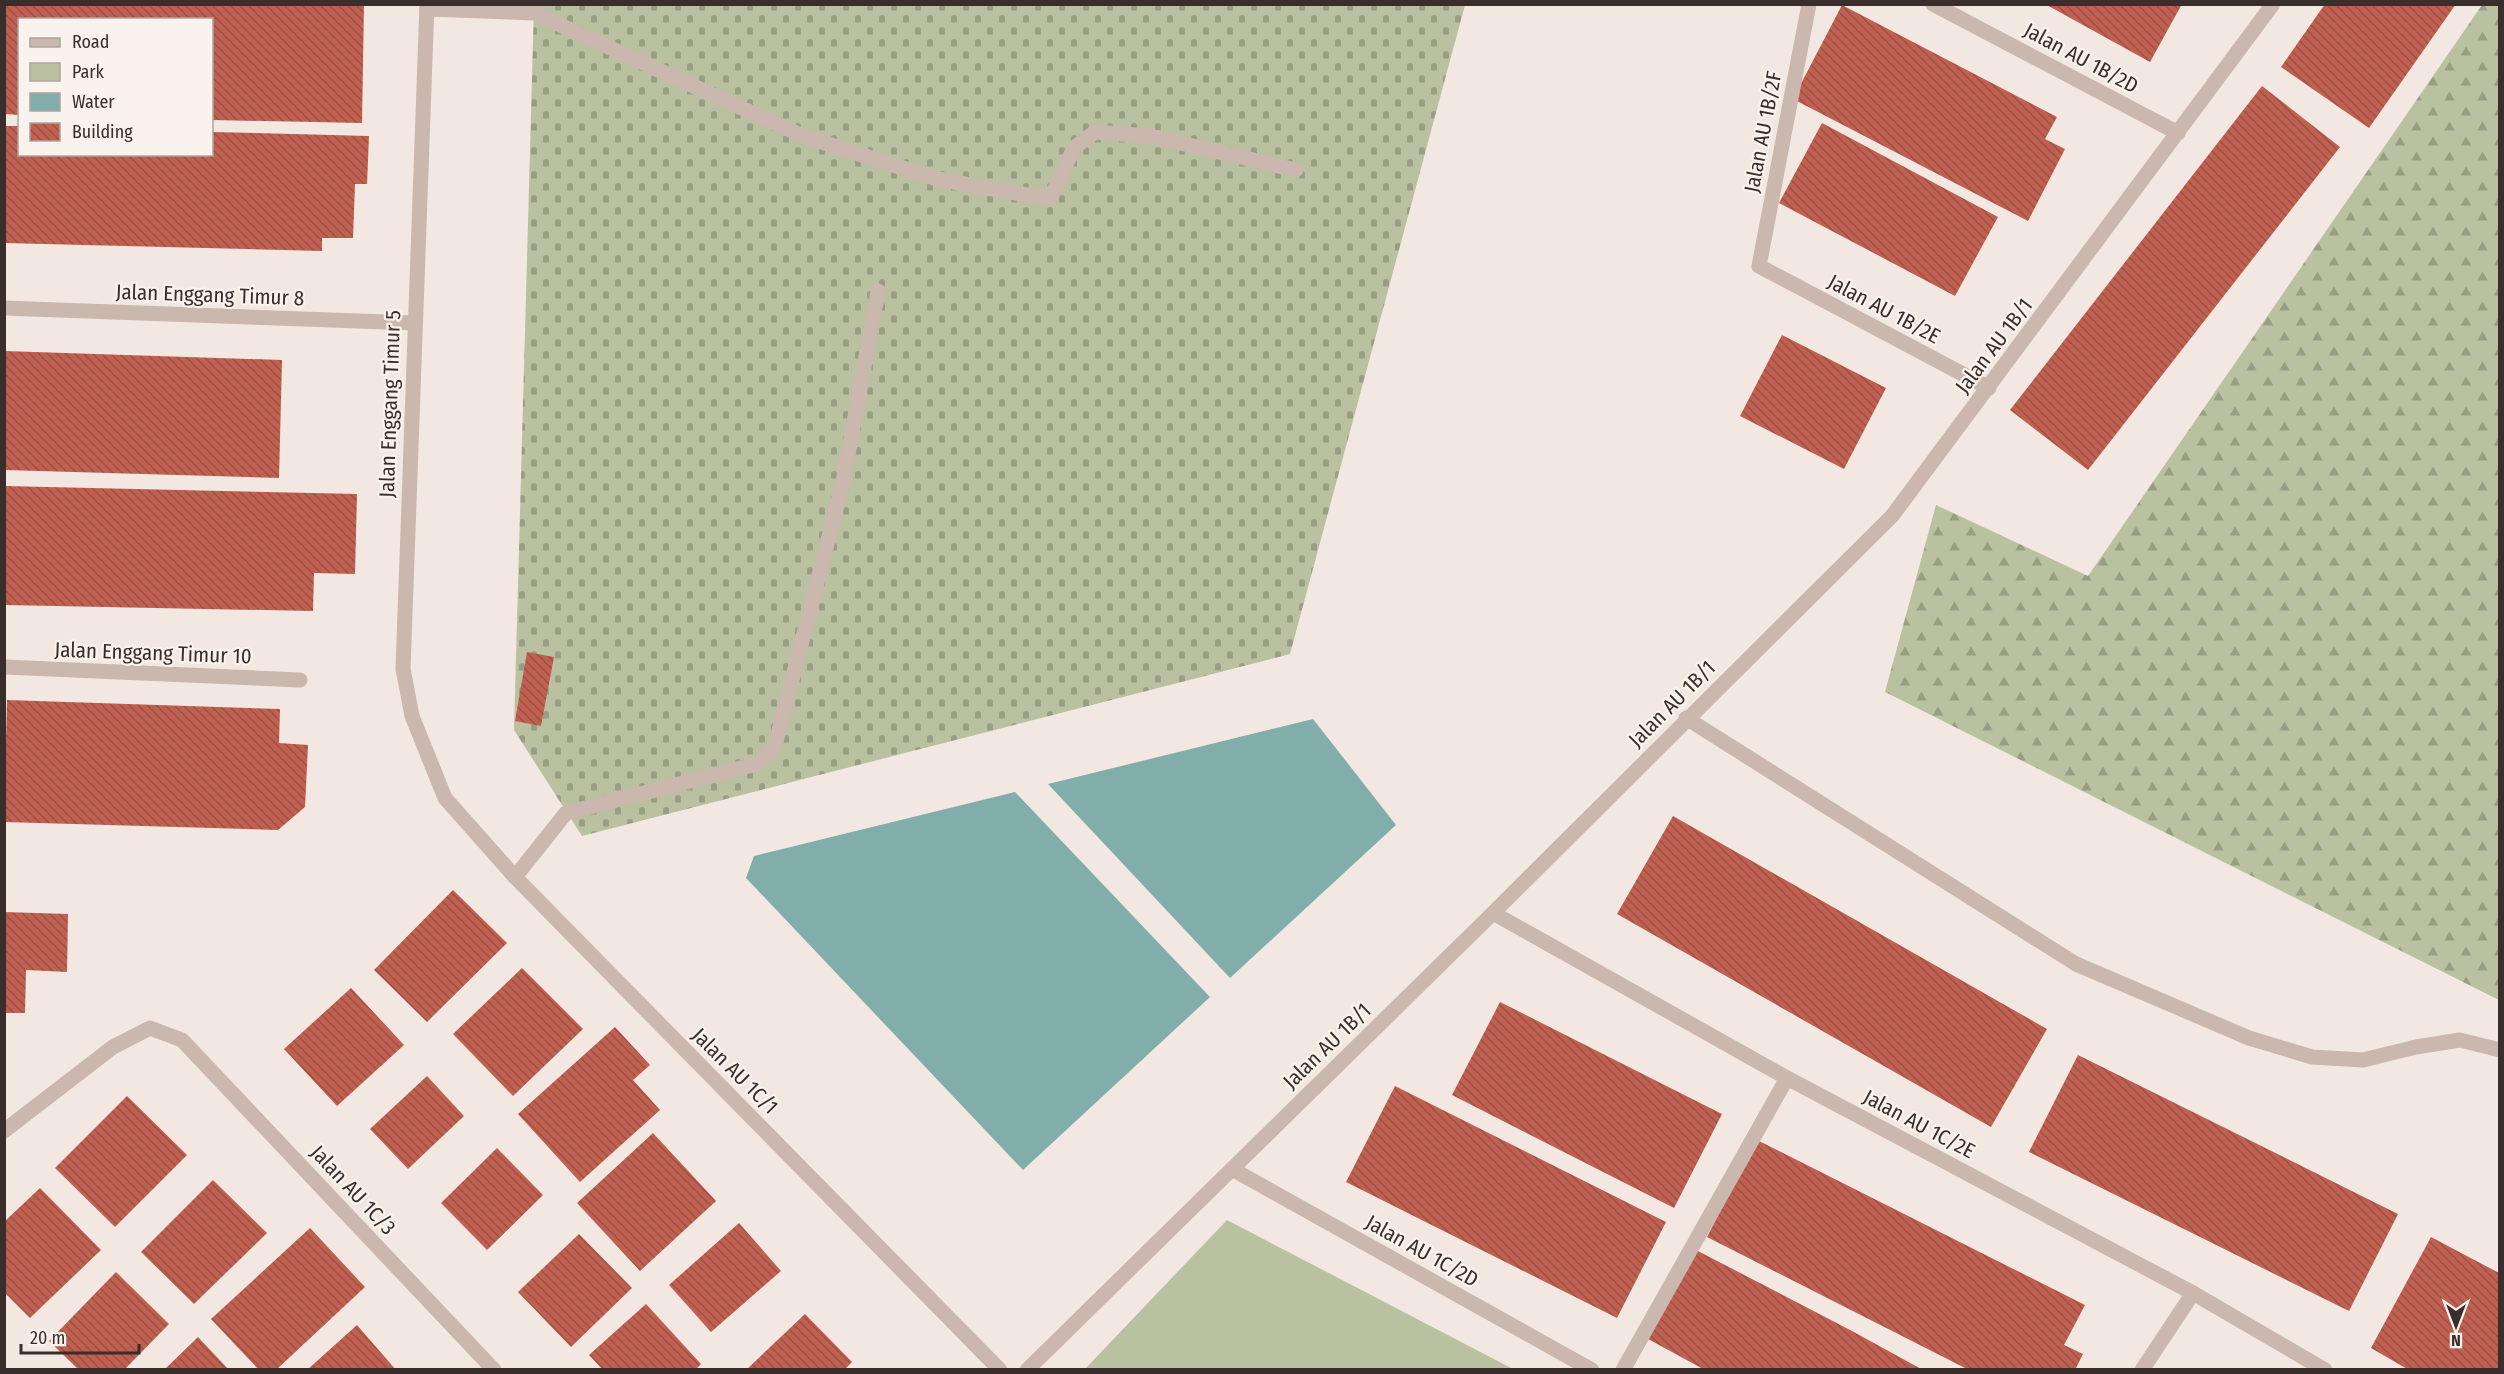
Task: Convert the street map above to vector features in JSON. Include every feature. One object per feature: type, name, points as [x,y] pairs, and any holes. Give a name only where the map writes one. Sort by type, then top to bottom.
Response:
[{"type":"street","name":"Jalan AU 1B/2F","points":[[1759,266],[1809,4]]},
{"type":"street","name":"Jalan AU 1B/2D","points":[[1933,4],[2178,133]]},
{"type":"street","name":"Jalan AU 1B/1","points":[[1028,1370],[1493,913],[1686,718],[1892,516],[2273,4]]},
{"type":"street","points":[[427,7],[534,13],[802,135],[937,179],[1050,199],[1074,148],[1095,132],[1150,135],[1296,170]]},
{"type":"street","name":"Jalan Enggang Timur 5","points":[[427,7],[403,669],[412,716],[446,798]]},
{"type":"street","name":"Jalan AU 1B/2E","points":[[1759,266],[1989,388]]},
{"type":"street","points":[[514,877],[566,813],[756,764],[775,746],[843,482],[878,291]]},
{"type":"street","name":"Jalan Enggang Timur 8","points":[[4,309],[414,323]]},
{"type":"street","name":"Jalan Enggang Timur 10","points":[[4,667],[300,680]]},
{"type":"street","points":[[1686,718],[2076,964],[2249,1038],[2312,1057],[2363,1060],[2416,1047],[2460,1040],[2499,1050]]},
{"type":"street","name":"Jalan AU 1C/1","points":[[446,798],[514,877],[1000,1370]]},
{"type":"street","name":"Jalan AU 1C/2E","points":[[1493,913],[1787,1078],[2193,1293],[2325,1370]]},
{"type":"street","name":"Jalan AU 1C/3","points":[[4,1131],[113,1047],[150,1028],[182,1040],[494,1370]]},
{"type":"street","points":[[1623,1370],[1787,1078]]},
{"type":"street","name":"Jalan AU 1C/2D","points":[[1232,1169],[1592,1370]]},
{"type":"street","points":[[2142,1370],[2193,1293]]},
{"type":"green space","points":[[534,5],[1465,5],[1290,654],[582,836],[514,730]]},
{"type":"green space","points":[[2482,5],[2500,5],[2499,1000],[1885,692],[1936,505],[2088,576]]},
{"type":"green space","points":[[1227,1220],[1513,1369],[1085,1369]]},
{"type":"water","points":[[1313,719],[1396,825],[1230,978],[1048,784]]},
{"type":"water","points":[[1015,792],[1210,997],[1023,1170],[746,878],[754,856]]},
{"type":"building","points":[[4,4],[364,4],[362,123],[213,120],[213,18],[18,18],[18,115],[4,114]]},
{"type":"building","points":[[2045,4],[2182,4],[2150,62]]},
{"type":"building","points":[[2325,4],[2456,4],[2369,128],[2281,67]]},
{"type":"building","points":[[1842,5],[2057,117],[2045,139],[2065,149],[2028,221],[1793,99]]},
{"type":"building","points":[[2262,86],[2340,147],[2088,470],[2010,410]]},
{"type":"building","points":[[1822,123],[1998,217],[1955,296],[1779,203]]},
{"type":"building","points":[[4,126],[18,126],[18,156],[213,156],[213,132],[369,136],[367,184],[355,184],[353,238],[322,238],[322,251],[4,243]]},
{"type":"building","points":[[1782,335],[1886,388],[1844,469],[1740,416]]},
{"type":"building","points":[[4,351],[282,360],[279,478],[4,470]]},
{"type":"building","points":[[4,486],[357,494],[355,574],[314,573],[313,611],[4,605]]},
{"type":"building","points":[[527,652],[554,657],[541,726],[515,721]]},
{"type":"building","points":[[7,700],[280,709],[279,743],[308,745],[305,807],[278,830],[4,822]]},
{"type":"building","points":[[1673,816],[2047,1029],[1991,1127],[1617,914]]},
{"type":"building","points":[[453,890],[507,943],[427,1022],[374,970]]},
{"type":"building","points":[[4,912],[68,914],[67,972],[26,970],[25,1013],[4,1013]]},
{"type":"building","points":[[522,968],[583,1029],[513,1096],[453,1034]]},
{"type":"building","points":[[351,988],[404,1045],[337,1106],[284,1049]]},
{"type":"building","points":[[1500,1002],[1722,1114],[1674,1208],[1452,1095]]},
{"type":"building","points":[[615,1027],[650,1065],[633,1080],[660,1110],[580,1182],[518,1114]]},
{"type":"building","points":[[2078,1055],[2398,1214],[2349,1311],[2029,1152]]},
{"type":"building","points":[[427,1076],[464,1116],[408,1169],[370,1129]]},
{"type":"building","points":[[1395,1086],[1666,1222],[1617,1318],[1346,1182]]},
{"type":"building","points":[[127,1096],[187,1155],[115,1227],[55,1168]]},
{"type":"building","points":[[653,1133],[716,1201],[640,1271],[577,1203]]},
{"type":"building","points":[[1757,1140],[2085,1305],[2064,1345],[2083,1354],[2075,1370],[1969,1370],[1707,1237]]},
{"type":"building","points":[[497,1148],[543,1195],[487,1250],[441,1203]]},
{"type":"building","points":[[213,1180],[267,1233],[194,1304],[141,1252]]},
{"type":"building","points":[[40,1188],[101,1250],[30,1318],[4,1292],[4,1222]]},
{"type":"building","points":[[739,1223],[781,1271],[711,1332],[669,1285]]},
{"type":"building","points":[[310,1228],[365,1287],[276,1370],[259,1370],[211,1319]]},
{"type":"building","points":[[579,1234],[632,1288],[571,1347],[518,1292]]},
{"type":"building","points":[[2431,1237],[2499,1273],[2499,1370],[2409,1370],[2371,1348]]},
{"type":"building","points":[[1696,1250],[1923,1370],[1705,1370],[1648,1339]]},
{"type":"building","points":[[116,1272],[169,1324],[124,1370],[79,1370],[49,1341]]},
{"type":"building","points":[[646,1304],[701,1364],[695,1370],[603,1370],[589,1355]]},
{"type":"building","points":[[805,1314],[852,1362],[844,1370],[746,1370]]},
{"type":"building","points":[[357,1325],[396,1370],[307,1370]]},
{"type":"building","points":[[198,1337],[229,1370],[164,1370]]}]
